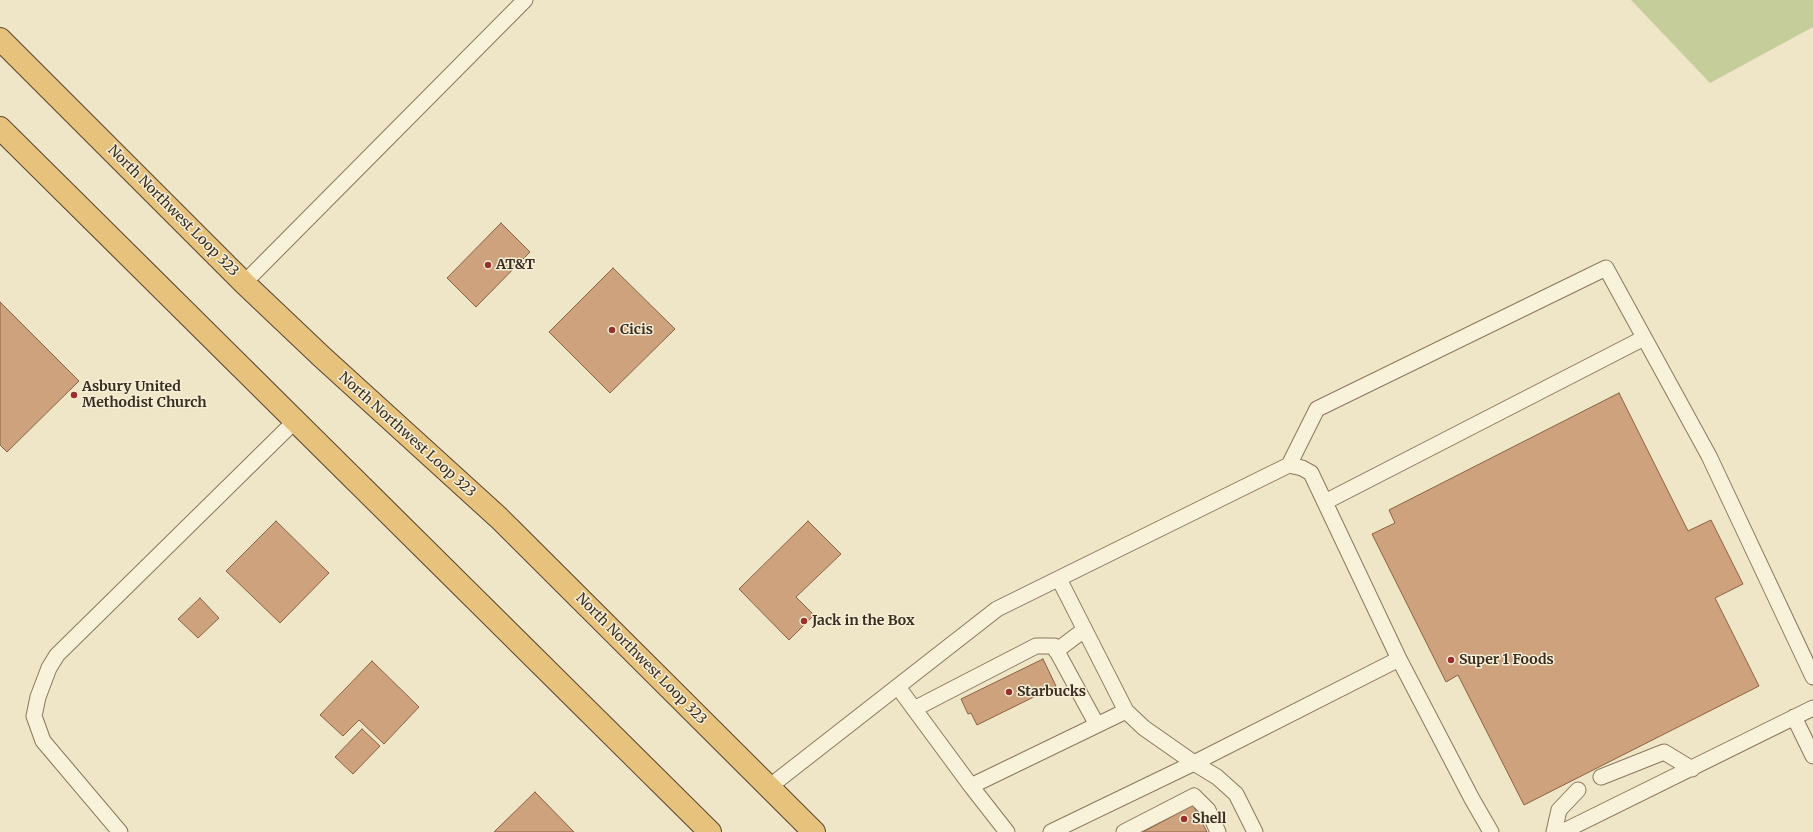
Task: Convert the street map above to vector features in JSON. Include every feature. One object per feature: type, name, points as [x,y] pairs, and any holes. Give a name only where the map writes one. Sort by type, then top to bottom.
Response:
[{"type":"highway","name":"North Northwest Loop 323","points":[[0,39],[244,283],[322,357],[499,518],[814,832]]},
{"type":"highway","points":[[0,128],[710,832]]},
{"type":"lane","points":[[244,283],[525,0]]},
{"type":"lane","points":[[769,787],[997,609],[1289,465],[1317,409],[1606,268],[1709,456],[1813,678]]},
{"type":"lane","points":[[1324,502],[1644,338]]},
{"type":"lane","points":[[120,832],[43,741],[34,716],[38,697],[49,668],[57,655],[295,421]]},
{"type":"lane","points":[[1289,465],[1302,468],[1311,474],[1399,659],[1472,799],[1491,832]]},
{"type":"lane","points":[[1059,579],[1126,711],[1144,728],[1194,763],[1217,776],[1236,794],[1255,832]]},
{"type":"lane","points":[[1056,651],[1084,630]]},
{"type":"lane","points":[[914,709],[1036,646],[1054,646],[1097,725]]},
{"type":"lane","points":[[1051,832],[1194,763],[1399,659]]},
{"type":"lane","points":[[898,687],[1007,832]]},
{"type":"lane","points":[[1562,832],[1813,708]]},
{"type":"lane","points":[[971,786],[1126,711]]},
{"type":"lane","points":[[1794,717],[1813,756]]},
{"type":"lane","points":[[1601,776],[1664,752],[1692,769]]},
{"type":"lane","points":[[1554,832],[1559,810],[1578,790]]},
{"type":"lane","points":[[1124,832],[1194,796],[1208,810],[1218,832]]},
{"type":"green space","points":[[1631,0],[1813,0],[1813,27],[1710,83]]},
{"type":"building","name":"AT&T","points":[[501,223],[530,252],[476,307],[447,278]]},
{"type":"building","name":"Cicis","points":[[613,268],[675,329],[610,393],[549,332]]},
{"type":"building","points":[[0,302],[79,381],[7,452],[0,445]]},
{"type":"building","points":[[1619,393],[1688,531],[1711,520],[1743,584],[1715,598],[1759,686],[1524,805],[1458,675],[1446,682],[1372,534],[1395,523],[1389,510]]},
{"type":"building","points":[[276,521],[329,573],[280,623],[226,571]]},
{"type":"building","points":[[808,521],[841,554],[796,597],[814,615],[789,640],[739,589]]},
{"type":"building","points":[[200,598],[219,618],[198,638],[178,619]]},
{"type":"building","name":"Starbucks","points":[[1043,659],[1056,686],[977,725],[971,713],[968,714],[961,699]]},
{"type":"building","points":[[372,661],[419,707],[384,744],[359,720],[343,736],[320,715]]},
{"type":"building","points":[[362,729],[380,746],[353,774],[335,757]]},
{"type":"building","points":[[535,792],[574,832],[494,832]]},
{"type":"building","name":"Shell","points":[[1193,805],[1207,832],[1143,832]]},
{"type":"place","name":"AT&T","points":[[488,265]]},
{"type":"place","name":"Cicis","points":[[612,330]]},
{"type":"place","name":"Asbury United Methodist Church","points":[[74,395]]},
{"type":"place","name":"Jack in the Box","points":[[804,621]]},
{"type":"place","name":"Super 1 Foods","points":[[1451,660]]},
{"type":"place","name":"Starbucks","points":[[1009,692]]},
{"type":"place","name":"Shell","points":[[1184,819]]}]
